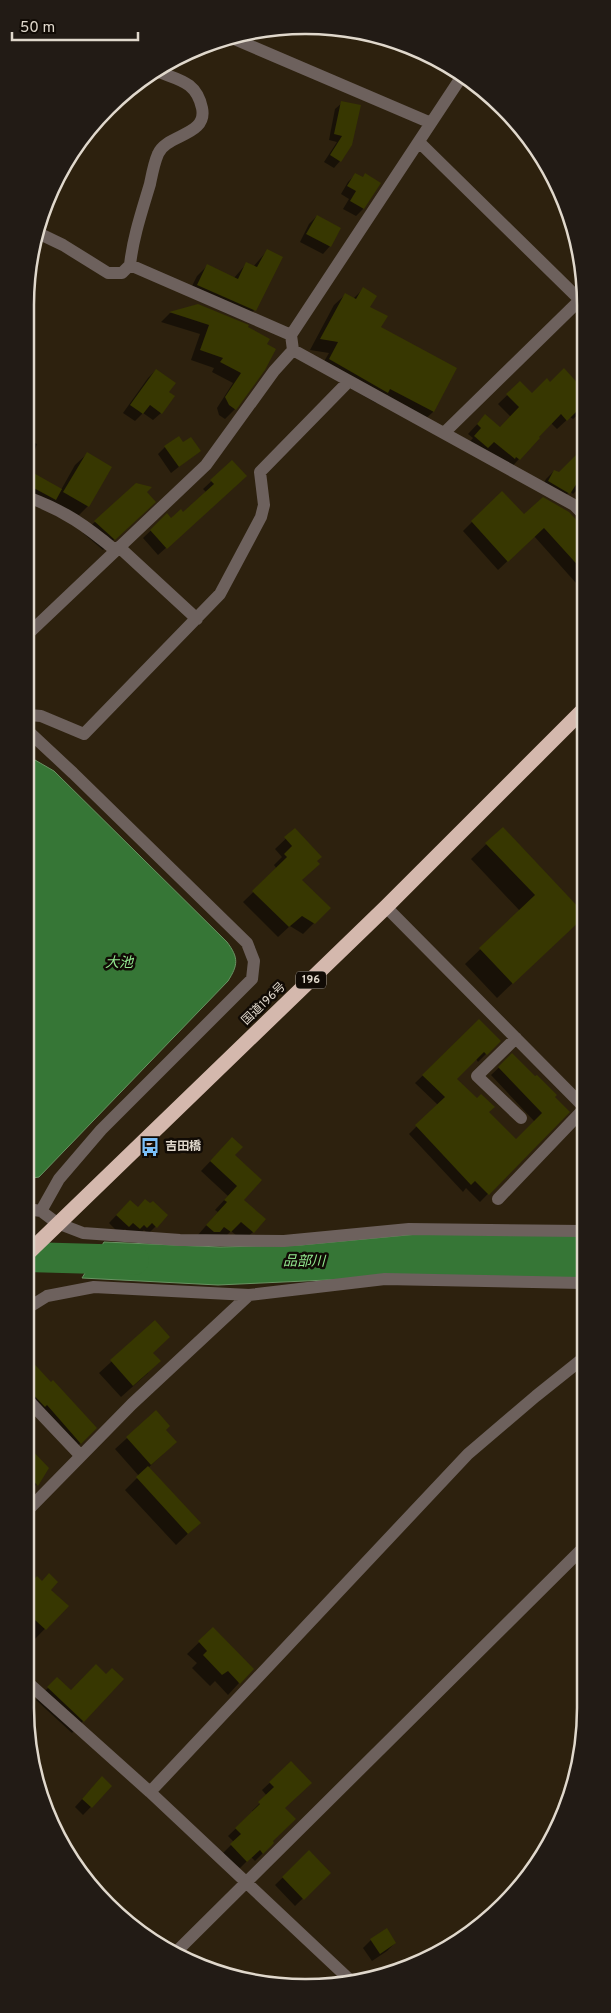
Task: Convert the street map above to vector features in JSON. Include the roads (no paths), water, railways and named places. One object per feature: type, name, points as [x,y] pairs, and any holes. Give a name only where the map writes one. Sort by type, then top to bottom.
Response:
[{"type":"highway","name":"国道196号","points":[[34,1247],[386,907],[577,716]]},
{"type":"street","points":[[241,42],[431,123]]},
{"type":"street","points":[[43,235],[70,249],[108,273],[122,273],[130,265],[132,246],[158,152],[194,129],[201,121],[203,110],[196,91],[190,84],[164,74]]},
{"type":"street","points":[[34,627],[206,465],[274,371],[293,350],[291,335],[458,82]]},
{"type":"street","points":[[419,142],[577,293]]},
{"type":"street","points":[[130,265],[291,335]]},
{"type":"street","points":[[444,433],[577,303]]},
{"type":"street","points":[[293,350],[577,508]]},
{"type":"street","points":[[34,715],[41,716],[84,734],[197,619],[220,594],[261,517],[264,505],[260,472],[349,381]]},
{"type":"street","points":[[34,500],[85,525],[117,548],[197,619]]},
{"type":"street","points":[[34,737],[73,772],[247,943],[254,961],[252,979],[101,1130],[59,1179],[41,1211]]},
{"type":"street","points":[[386,907],[577,1099]]},
{"type":"street","points":[[516,1038],[477,1076],[521,1118]]},
{"type":"street","points":[[498,1199],[577,1116]]},
{"type":"street","points":[[34,1210],[41,1211],[57,1223],[82,1233],[180,1240],[284,1241],[409,1228],[577,1231]]},
{"type":"street","points":[[34,1304],[47,1296],[94,1287],[249,1295],[385,1279],[577,1282]]},
{"type":"street","points":[[34,1504],[132,1404],[249,1295]]},
{"type":"street","points":[[150,1792],[468,1454],[577,1363]]},
{"type":"street","points":[[34,1406],[80,1455]]},
{"type":"street","points":[[180,1948],[247,1884],[577,1554]]},
{"type":"street","points":[[34,1688],[150,1792],[346,1976]]},
{"type":"water","name":"大池","points":[[34,760],[54,771],[227,942],[234,953],[236,961],[228,981],[39,1177],[34,1178]]},
{"type":"water","points":[[418,1234],[577,1234],[577,1279],[327,1280],[218,1285],[82,1278],[104,1242],[220,1247],[301,1245]]},
{"type":"waterway","name":"品部川","points":[[34,1257],[134,1260]]},
{"type":"place","name":"吉田橋","points":[[150,1147]]}]
